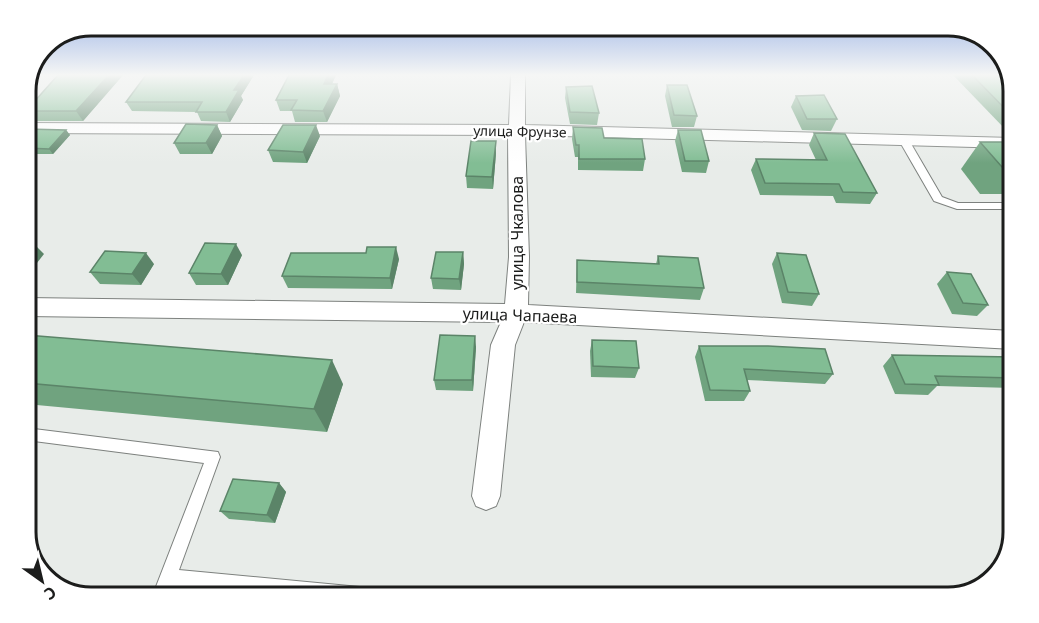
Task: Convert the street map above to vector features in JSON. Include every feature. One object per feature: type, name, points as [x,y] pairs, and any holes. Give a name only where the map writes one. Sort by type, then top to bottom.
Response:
[{"type":"street","name":"улица Чкалова","points":[[486,496],[503,345],[516,313],[519,257],[516,186],[518,104]]},
{"type":"street","name":"улица Фрунзе","points":[[36,128],[518,130],[1003,143]]},
{"type":"street","name":"улица Чапаева","points":[[36,307],[516,313],[1003,339]]},
{"type":"lane","points":[[905,142],[938,198],[957,206],[1003,206]]},
{"type":"lane","points":[[36,435],[213,458],[164,587]]},
{"type":"lane","points":[[168,577],[274,587]]},
{"type":"building","points":[[36,104],[82,104],[76,111],[36,111]]},
{"type":"building","points":[[201,104],[231,104],[226,112],[196,112]]},
{"type":"building","points":[[295,104],[327,104],[323,111],[291,110]]},
{"type":"building","points":[[569,104],[597,104],[599,113],[570,112]]},
{"type":"building","points":[[671,104],[693,104],[697,116],[674,115]]},
{"type":"building","points":[[800,104],[829,104],[837,119],[807,119]]},
{"type":"building","points":[[186,124],[217,125],[206,143],[174,143]]},
{"type":"building","points":[[283,125],[316,125],[303,152],[268,150]]},
{"type":"building","points":[[573,127],[602,128],[604,138],[642,139],[645,159],[579,159],[579,145],[576,145]]},
{"type":"building","points":[[36,129],[66,130],[49,149],[36,148]]},
{"type":"building","points":[[678,130],[701,130],[709,161],[685,161]]},
{"type":"building","points":[[814,133],[845,134],[877,193],[843,192],[839,184],[765,183],[756,159],[827,160]]},
{"type":"building","points":[[471,141],[496,141],[492,177],[466,176]]},
{"type":"building","points":[[980,142],[1003,142],[1002,167]]},
{"type":"building","points":[[205,243],[236,244],[221,274],[189,273]]},
{"type":"building","points":[[367,247],[396,247],[390,278],[282,276],[291,253],[366,253]]},
{"type":"building","points":[[105,251],[146,253],[132,274],[90,272]]},
{"type":"building","points":[[436,252],[463,252],[459,279],[431,278]]},
{"type":"building","points":[[777,253],[806,255],[819,294],[788,292]]},
{"type":"building","points":[[658,256],[698,258],[704,288],[577,282],[577,260],[659,264]]},
{"type":"building","points":[[947,272],[971,274],[988,305],[963,303]]},
{"type":"building","points":[[440,335],[475,336],[472,380],[434,380]]},
{"type":"building","points":[[36,336],[332,360],[314,409],[36,384]]},
{"type":"building","points":[[592,340],[636,341],[639,368],[593,366]]},
{"type":"building","points":[[699,346],[825,349],[833,374],[744,369],[750,391],[710,390]]},
{"type":"building","points":[[892,355],[1003,357],[1003,378],[935,376],[939,385],[905,384]]},
{"type":"building","points":[[233,479],[279,483],[267,515],[220,511]]}]
